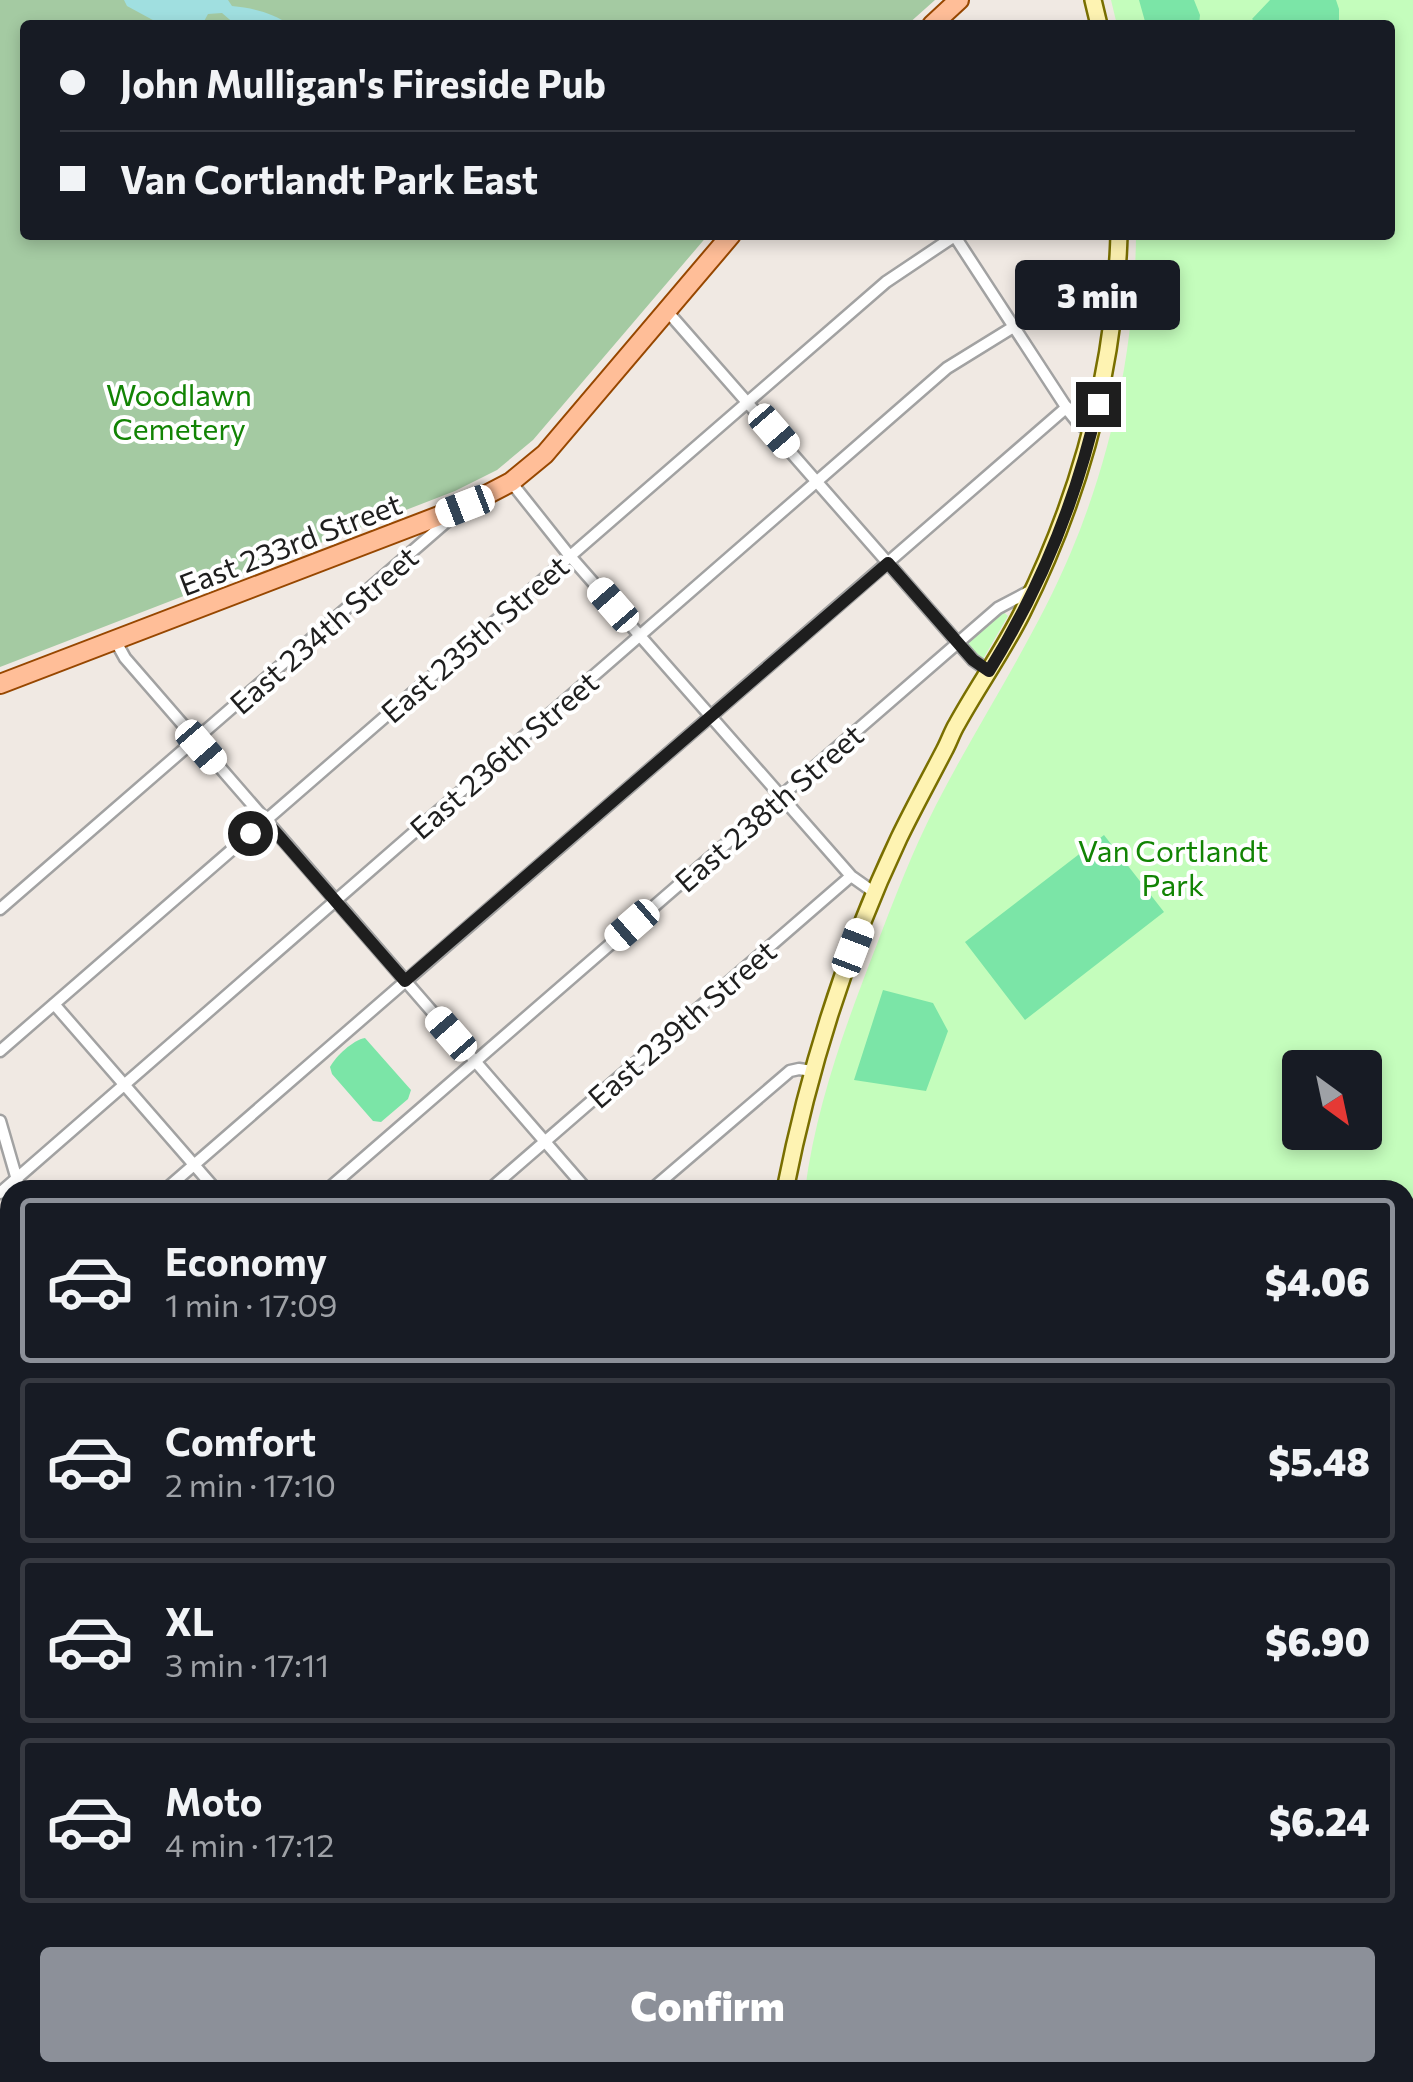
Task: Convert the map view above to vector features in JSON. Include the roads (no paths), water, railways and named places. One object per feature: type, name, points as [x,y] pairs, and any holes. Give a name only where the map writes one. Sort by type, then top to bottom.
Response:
[{"type":"main road","points":[[942,20],[959,0]]},
{"type":"main road","name":"East 233rd Street","points":[[0,684],[465,506],[511,482],[545,454],[727,240]]},
{"type":"street","name":"East 235th Street","points":[[0,1051],[886,282],[948,240]]},
{"type":"street","points":[[958,240],[1066,407],[1091,432]]},
{"type":"street","points":[[787,1180],[812,1071],[846,965],[875,894],[954,728],[1034,589],[1063,521],[1091,432],[1106,363],[1119,240]]},
{"type":"street","name":"East 236th Street","points":[[22,1180],[334,900],[947,368],[1099,274],[1118,270]]},
{"type":"street","points":[[667,311],[973,660],[989,671]]},
{"type":"street","points":[[176,1180],[1066,407]]},
{"type":"street","points":[[511,482],[639,635],[851,876],[875,894]]},
{"type":"street","name":"East 234th Street","points":[[0,909],[465,506]]},
{"type":"street","name":"East 238th Street","points":[[337,1180],[1002,604],[1034,589]]},
{"type":"street","points":[[115,640],[124,658],[578,1180]]},
{"type":"street","name":"East 239th Street","points":[[500,1180],[851,876]]},
{"type":"street","points":[[54,1004],[207,1180]]},
{"type":"street","points":[[663,1180],[790,1071],[812,1071]]},
{"type":"street","points":[[0,1121],[17,1180]]},
{"type":"water","points":[[124,0],[228,0],[232,6],[282,20],[230,20],[222,13],[208,14],[205,20],[153,20],[127,6]]},
{"type":"park label","name":"Woodlawn Cemetery","points":[[179,410]]},
{"type":"park label","name":"Van Cortlandt Park","points":[[1173,866]]}]
